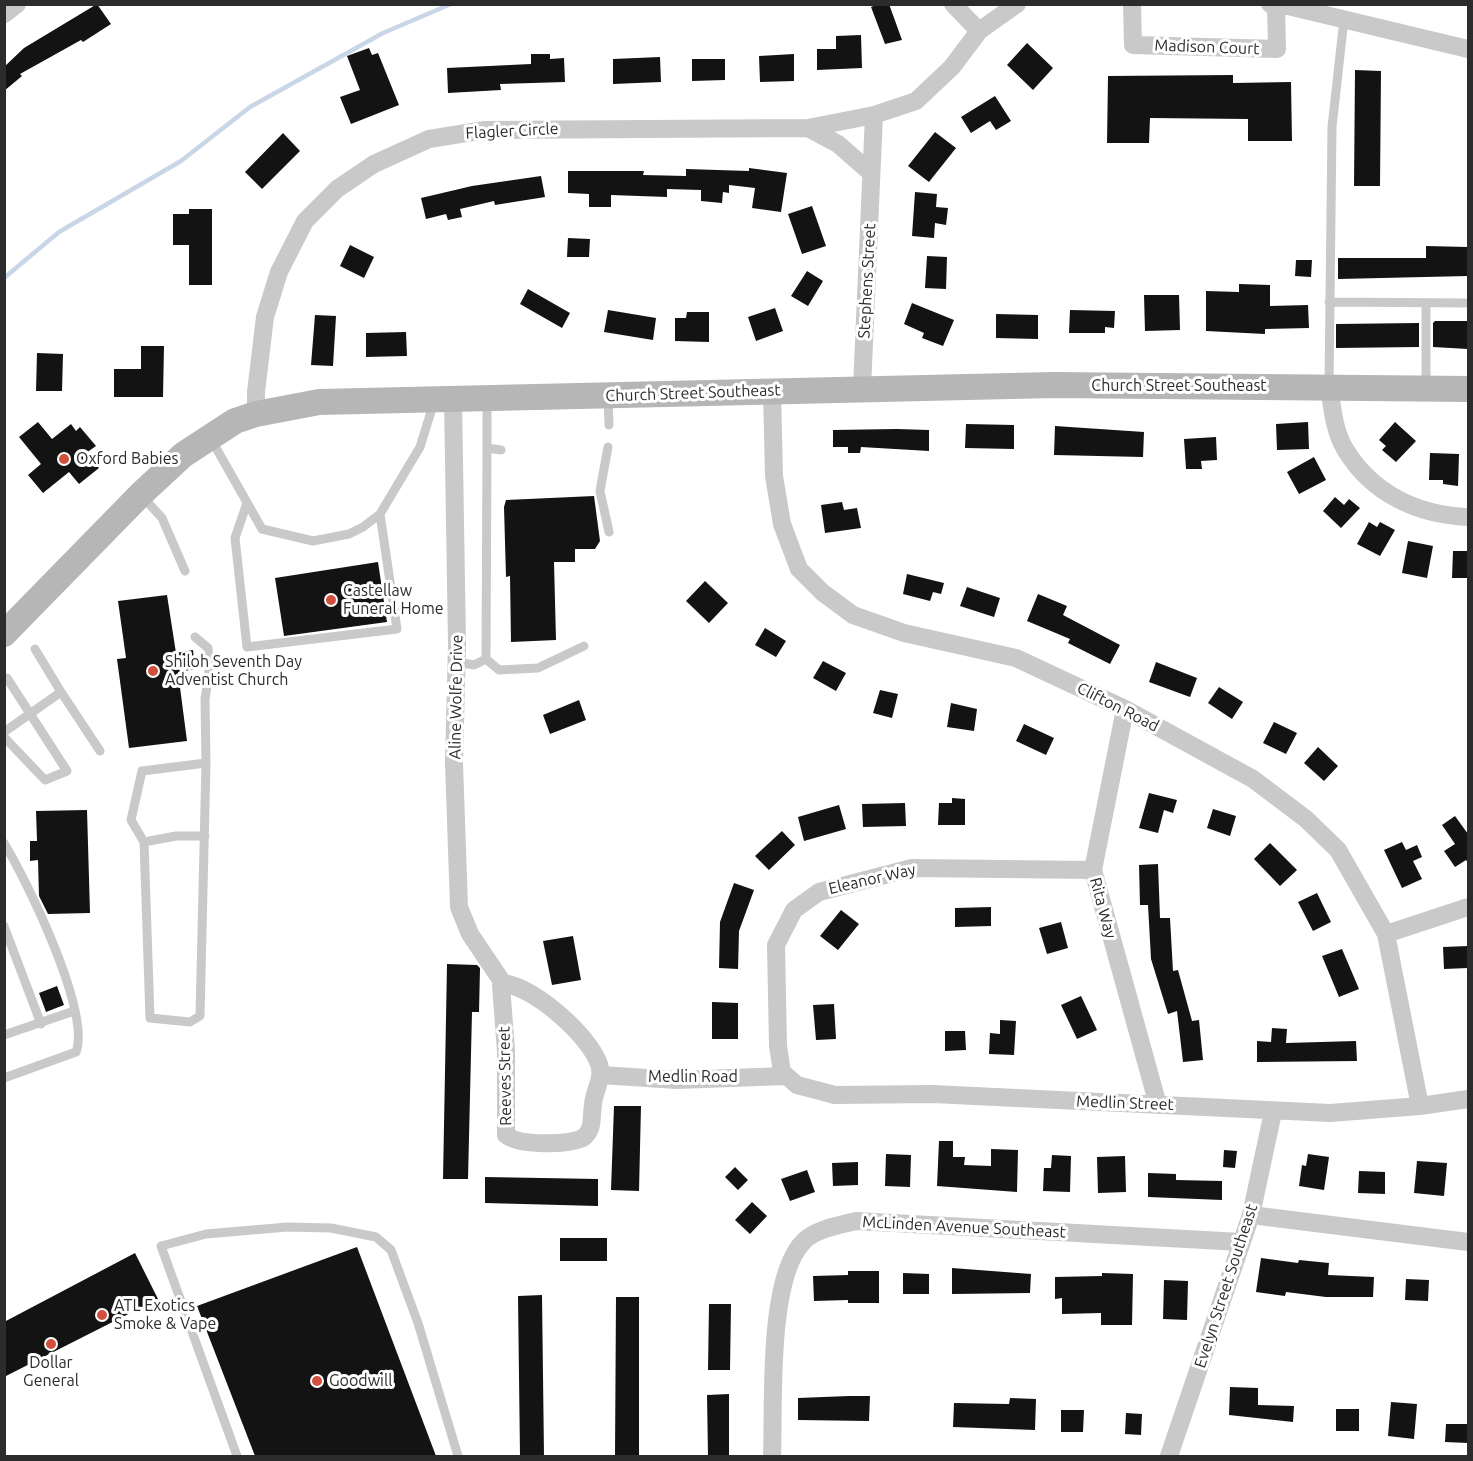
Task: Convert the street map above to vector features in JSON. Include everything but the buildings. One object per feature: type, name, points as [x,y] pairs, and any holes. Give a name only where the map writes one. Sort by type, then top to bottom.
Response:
[{"type":"street","points":[[4,14],[17,4]]},
{"type":"street","points":[[953,4],[979,31]]},
{"type":"street","points":[[874,115],[916,101],[952,67],[979,31],[1017,4]]},
{"type":"street","name":"Madison Court","points":[[1132,4],[1133,45],[1277,49],[1276,5]]},
{"type":"street","points":[[1270,4],[1468,45]]},
{"type":"street","name":"Flagler Circle","points":[[256,414],[255,393],[262,340],[279,272],[305,221],[337,189],[374,164],[429,139],[485,130],[808,128],[874,115]]},
{"type":"street","name":"Stephens Street","points":[[862,388],[874,115]]},
{"type":"street","points":[[808,128],[838,144],[871,173]]},
{"type":"street","name":"Church Street Southeast","points":[[4,634],[141,494],[183,455],[235,421],[256,414],[319,402],[1054,385],[1468,389]]},
{"type":"street","points":[[1329,386],[1336,426],[1344,448],[1368,475],[1395,497],[1419,510],[1445,516],[1468,517]]},
{"type":"street","name":"Clifton Road","points":[[772,391],[774,476],[782,524],[799,569],[822,592],[853,615],[904,633],[1016,658],[1125,709],[1253,779],[1306,819],[1338,850],[1386,934],[1420,1106]]},
{"type":"street","name":"Aline Wolfe Drive","points":[[444,399],[458,663],[454,763],[459,907],[470,934],[503,983]]},
{"type":"street","name":"Rita Way","points":[[1125,709],[1093,870],[1158,1105]]},
{"type":"street","name":"Eleanor Way","points":[[786,1076],[782,1072],[778,1046],[776,945],[794,910],[819,892],[912,868],[1093,870]]},
{"type":"street","points":[[1386,934],[1468,907]]},
{"type":"street","points":[[503,983],[521,988],[570,1024],[590,1048],[599,1064],[601,1075]]},
{"type":"street","name":"Reeves Street","points":[[503,983],[501,985],[506,1051],[506,1135],[512,1140],[521,1142],[566,1142],[583,1138],[591,1128],[594,1096],[601,1075]]},
{"type":"street","name":"Medlin Road","points":[[601,1075],[677,1080],[786,1076]]},
{"type":"street","name":"Medlin Street","points":[[786,1076],[796,1085],[835,1095],[933,1094],[1219,1106],[1273,1112],[1330,1113],[1420,1106],[1468,1099]]},
{"type":"street","name":"Evelyn Street Southeast","points":[[1169,1456],[1251,1215],[1273,1112]]},
{"type":"street","points":[[1251,1215],[1468,1242]]},
{"type":"street","name":"McLinden Avenue Southeast","points":[[772,1456],[778,1314],[783,1282],[792,1256],[806,1239],[828,1229],[856,1221],[1241,1242]]},
{"type":"lane","points":[[1329,386],[1332,127],[1344,19]]},
{"type":"lane","points":[[1329,302],[1468,303]]},
{"type":"lane","points":[[1426,303],[1426,388]]},
{"type":"lane","points":[[607,395],[609,426]]},
{"type":"lane","points":[[210,437],[262,529],[313,541],[349,534],[380,514],[420,447],[444,399]]},
{"type":"lane","points":[[486,659],[487,399]]},
{"type":"lane","points":[[608,447],[600,491],[609,532]]},
{"type":"lane","points":[[487,448],[501,450]]},
{"type":"lane","points":[[141,494],[162,518],[185,571]]},
{"type":"lane","points":[[247,503],[235,538],[247,647],[397,629],[380,514]]},
{"type":"lane","points":[[195,638],[208,648],[205,836],[200,1016],[190,1022],[150,1018],[144,842],[130,820],[142,771],[206,764]]},
{"type":"lane","points":[[486,659],[499,670],[536,668],[584,646]]},
{"type":"lane","points":[[35,649],[100,751]]},
{"type":"lane","points":[[458,663],[474,665],[486,659]]},
{"type":"lane","points":[[4,737],[45,780],[67,771],[32,713],[7,678]]},
{"type":"lane","points":[[4,732],[61,692]]},
{"type":"lane","points":[[144,842],[176,836],[205,836]]},
{"type":"lane","points":[[4,843],[33,898],[65,976],[74,1011],[78,1047],[76,1052],[4,1077]]},
{"type":"lane","points":[[4,926],[40,1024]]},
{"type":"lane","points":[[4,1035],[74,1011]]},
{"type":"lane","points":[[237,1456],[161,1246],[206,1234],[287,1227],[331,1228],[376,1237],[391,1250],[418,1323],[458,1456]]},
{"type":"waterway","points":[[4,278],[59,232],[181,161],[250,107],[383,33],[451,4]]},
{"type":"place","name":"Oxford Babies","points":[[64,459]]},
{"type":"place","name":"Castellaw Funeral Home","points":[[331,600]]},
{"type":"place","name":"Shiloh Seventh Day Adventist Church","points":[[153,671]]},
{"type":"place","name":"ATL Exotics Smoke & Vape","points":[[102,1315]]},
{"type":"place","name":"Dollar General","points":[[51,1344]]},
{"type":"place","name":"Goodwill","points":[[317,1381]]}]
